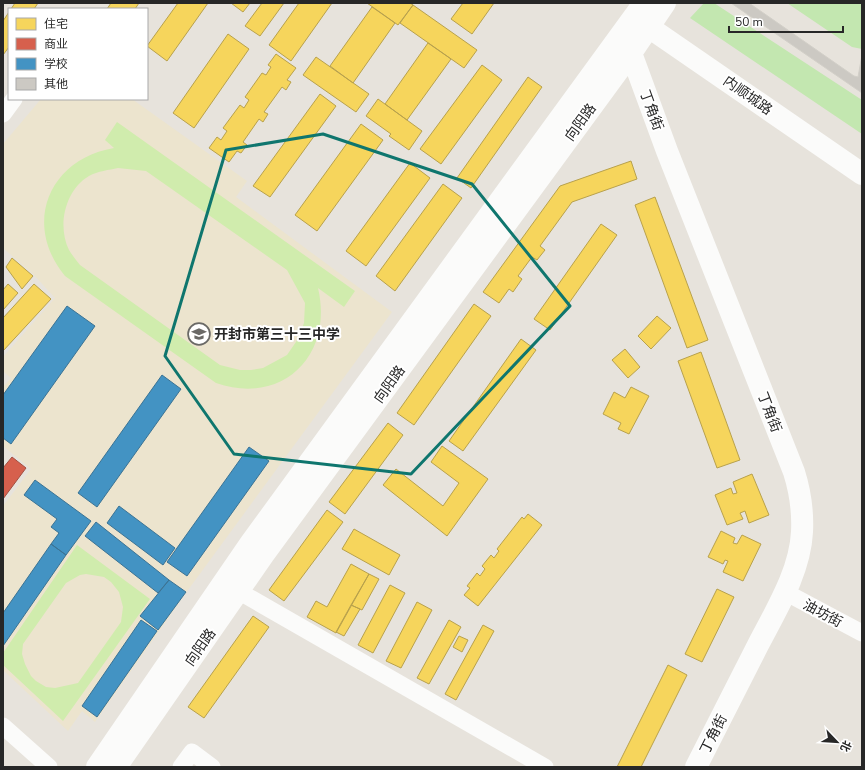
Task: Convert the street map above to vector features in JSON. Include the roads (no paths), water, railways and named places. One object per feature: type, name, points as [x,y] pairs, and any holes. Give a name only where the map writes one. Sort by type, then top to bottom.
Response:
[{"type":"street","name":"向阳路","points":[[116,767],[238,591],[631,53],[644,11]]},
{"type":"street","name":"向阳路","points":[[97,767],[250,544],[644,11]]},
{"type":"street","name":"内顺城路","points":[[644,11],[862,159]]},
{"type":"street","name":"内顺城路","points":[[644,11],[862,174]]},
{"type":"street","name":"丁角街","points":[[631,53],[667,151],[799,490],[802,533],[793,572],[785,592],[696,767]]},
{"type":"street","points":[[3,114],[13,100]]},
{"type":"street","points":[[238,591],[545,767]]},
{"type":"street","name":"油坊街","points":[[785,592],[862,633]]},
{"type":"street","points":[[3,726],[49,767]]},
{"type":"street","points":[[181,767],[192,752],[212,767]]},
{"type":"place","name":"开封市第三十三中学","points":[[199,334]]}]
